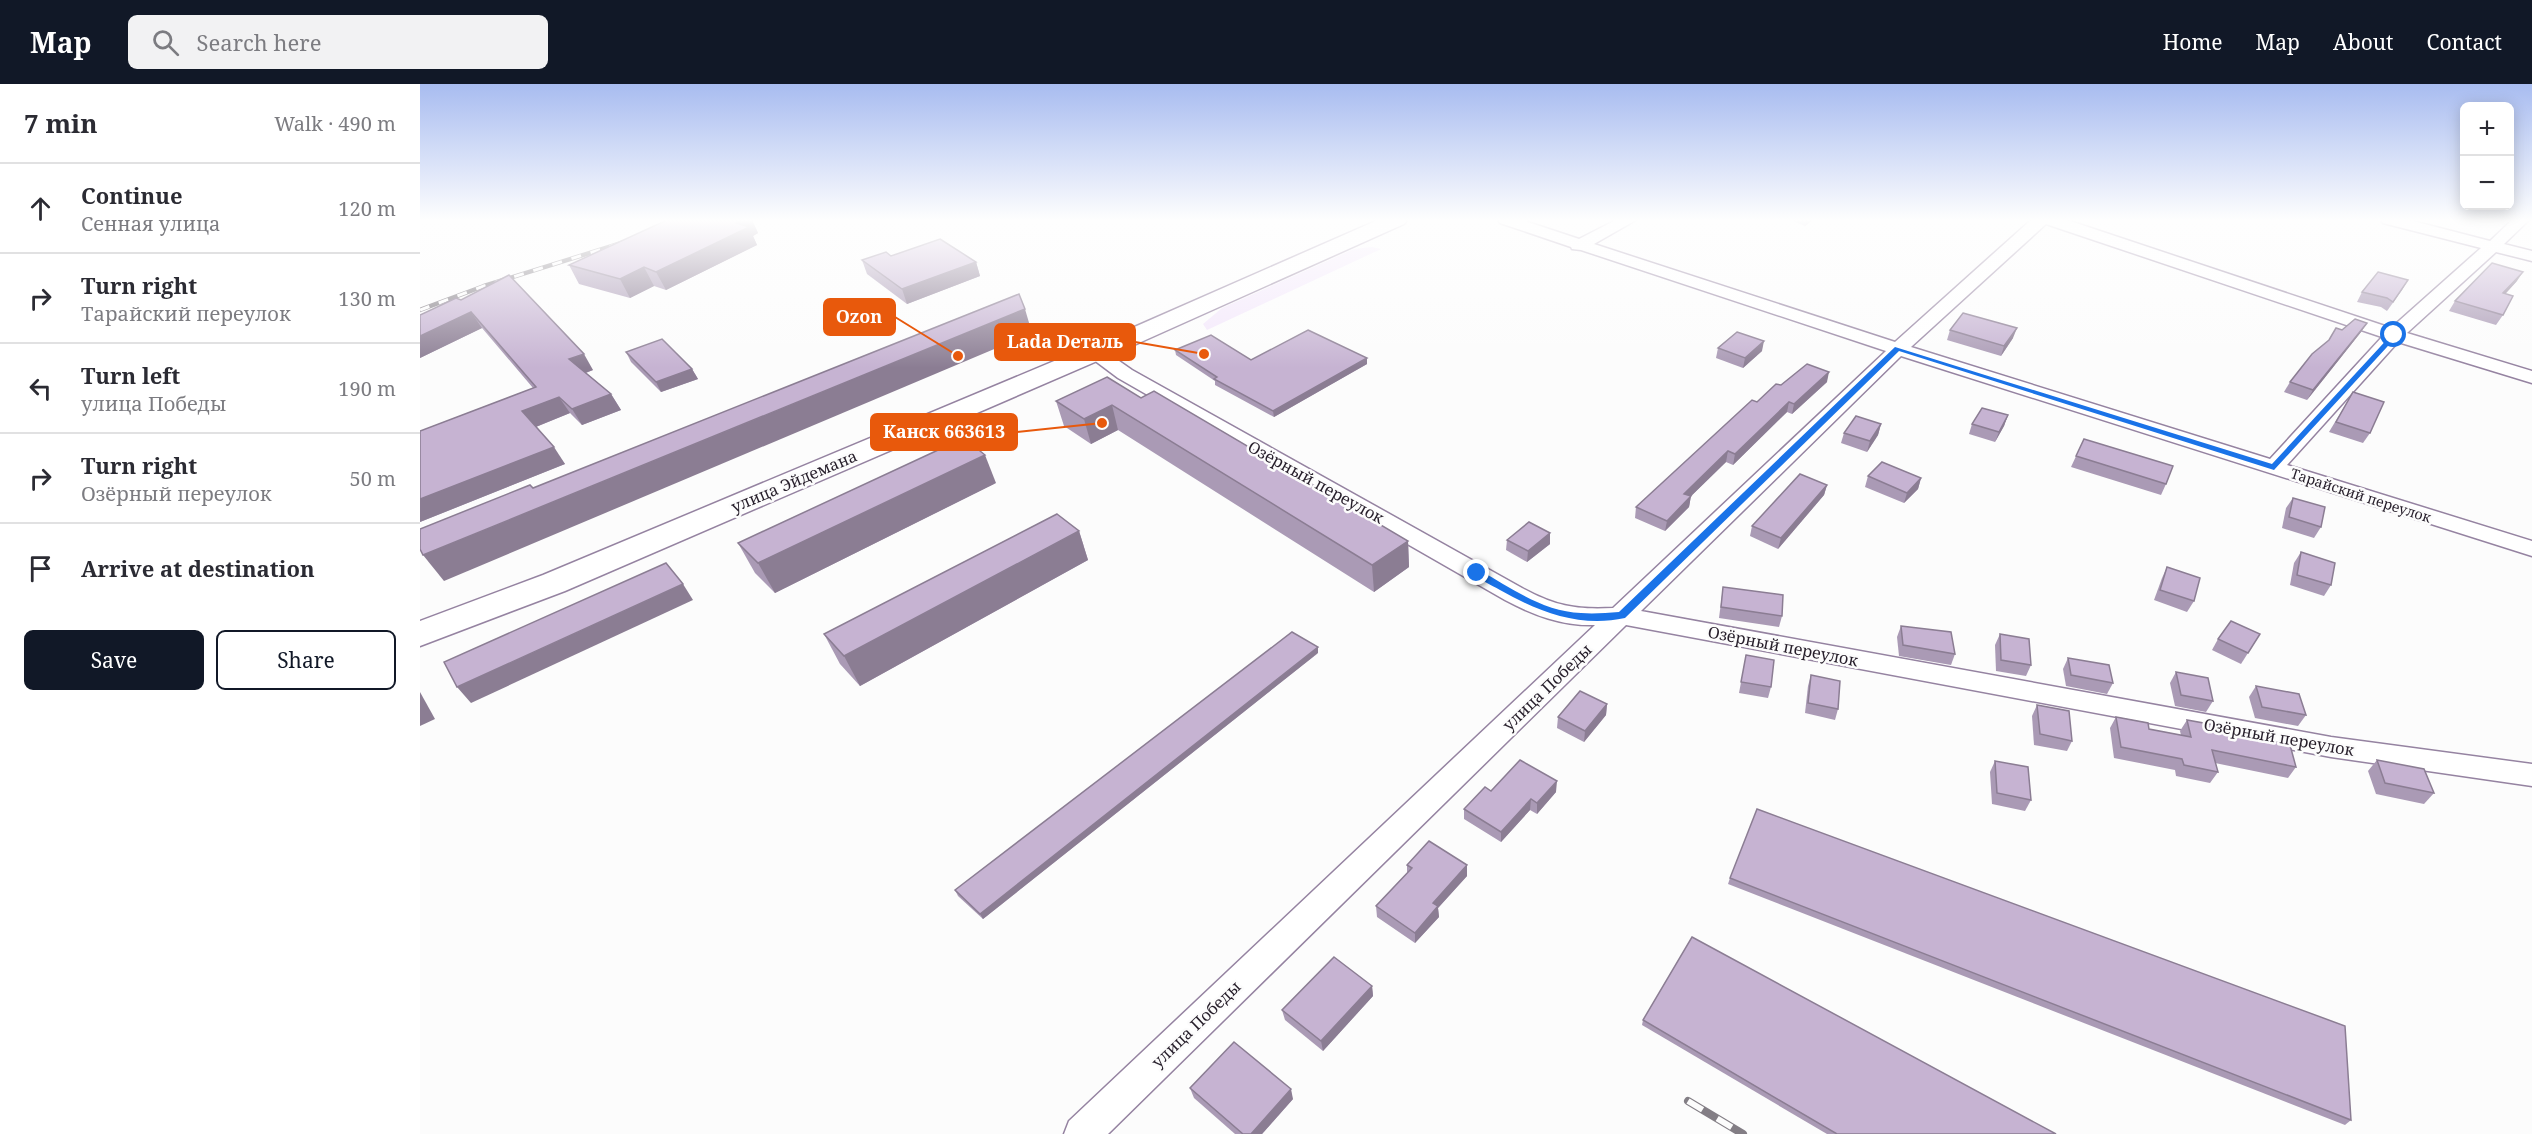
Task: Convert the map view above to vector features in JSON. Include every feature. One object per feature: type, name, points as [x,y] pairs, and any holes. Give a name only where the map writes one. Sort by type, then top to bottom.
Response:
[{"type":"main road","name":"улица Эйдемана","points":[[420,634],[554,583],[1096,353],[1286,269]]},
{"type":"street","name":"Тарайский переулок","points":[[1649,269],[2532,549]]},
{"type":"street","name":"улица Победы","points":[[1082,1134],[1898,349],[1987,269]]},
{"type":"street","points":[[2189,269],[2532,377]]},
{"type":"street","points":[[2274,467],[2394,335],[2467,269]]},
{"type":"street","name":"Озёрный переулок","points":[[1096,353],[1125,374],[1534,604],[1559,613],[1579,617],[1621,616],[2331,747],[2532,775]]},
{"type":"shaded area","points":[[1309,269],[1338,269],[1207,330],[1203,324],[1222,308]]},
{"type":"building","points":[[584,269],[640,269],[620,279]]},
{"type":"building","points":[[874,269],[957,269],[902,289]]},
{"type":"building","points":[[2486,269],[2513,269],[2523,272],[2503,293],[2513,296],[2503,315],[2455,301]]},
{"type":"building","points":[[2378,272],[2408,280],[2393,302],[2387,298],[2362,292]]},
{"type":"building","points":[[509,275],[584,354],[569,359],[611,394],[572,409],[559,397],[522,411],[554,447],[420,499],[420,431],[536,387],[471,312],[420,336],[420,315],[456,298],[461,300]]},
{"type":"building","points":[[1019,294],[1025,309],[423,555],[420,549],[420,529],[530,485],[533,488]]},
{"type":"building","points":[[1963,313],[2017,328],[2004,346],[1950,330]]},
{"type":"building","points":[[2355,319],[2367,323],[2313,390],[2290,382],[2312,354],[2329,340],[2336,328],[2342,330]]},
{"type":"building","points":[[1308,330],[1367,358],[1273,411],[1214,379],[1217,377],[1175,350],[1211,335],[1251,360]]},
{"type":"building","points":[[1737,332],[1764,341],[1745,358],[1718,348]]},
{"type":"building","points":[[662,339],[692,369],[656,382],[626,352]]},
{"type":"building","points":[[1807,364],[1829,372],[1794,404],[1789,402],[1735,454],[1728,451],[1684,494],[1691,496],[1667,521],[1636,507],[1752,400],[1757,402],[1776,384],[1781,385]]},
{"type":"building","points":[[1107,377],[1141,398],[1154,391],[1408,541],[1372,565],[1112,405],[1084,419],[1056,401]]},
{"type":"building","points":[[2353,392],[2384,402],[2370,433],[2336,422]]},
{"type":"building","points":[[1982,408],[2008,415],[1999,432],[1972,424]]},
{"type":"building","points":[[1856,416],[1881,424],[1870,441],[1844,433]]},
{"type":"building","points":[[964,438],[985,455],[758,563],[738,543]]},
{"type":"building","points":[[2084,439],[2173,466],[2166,484],[2076,456]]},
{"type":"building","points":[[1882,462],[1921,478],[1907,493],[1868,476]]},
{"type":"building","points":[[1800,474],[1827,485],[1781,538],[1752,526]]},
{"type":"building","points":[[2293,498],[2325,507],[2321,527],[2289,517]]},
{"type":"building","points":[[1057,514],[1079,531],[844,656],[824,634]]},
{"type":"building","points":[[1529,522],[1550,533],[1528,551],[1507,540]]},
{"type":"building","points":[[2301,552],[2335,563],[2331,585],[2297,575]]},
{"type":"building","points":[[666,563],[683,584],[457,687],[444,662]]},
{"type":"building","points":[[2167,567],[2200,578],[2194,601],[2160,590]]},
{"type":"building","points":[[1723,587],[1783,595],[1782,616],[1721,607]]},
{"type":"building","points":[[2231,621],[2260,634],[2248,653],[2218,639]]},
{"type":"building","points":[[1901,626],[1951,632],[1955,654],[1903,645]]},
{"type":"building","points":[[1292,632],[1318,647],[980,914],[955,890]]},
{"type":"building","points":[[2000,634],[2029,639],[2031,665],[2001,660]]},
{"type":"building","points":[[1746,655],[1774,660],[1771,687],[1741,682]]},
{"type":"building","points":[[2068,658],[2109,665],[2113,683],[2071,675]]},
{"type":"building","points":[[2176,672],[2208,678],[2213,701],[2181,695]]},
{"type":"building","points":[[1811,675],[1840,681],[1838,709],[1808,703]]},
{"type":"building","points":[[2256,686],[2299,694],[2306,715],[2262,707]]},
{"type":"building","points":[[1580,691],[1607,704],[1585,731],[1558,717]]},
{"type":"building","points":[[2037,705],[2069,711],[2072,741],[2040,734]]},
{"type":"building","points":[[2116,717],[2148,723],[2149,729],[2191,737],[2187,720],[2220,726],[2221,730],[2290,745],[2296,767],[2212,750],[2218,772],[2184,765],[2182,759],[2121,747]]},
{"type":"building","points":[[1520,760],[1557,781],[1537,803],[1531,799],[1501,832],[1464,809],[1485,787],[1491,791]]},
{"type":"building","points":[[2377,760],[2424,769],[2434,793],[2385,783]]},
{"type":"building","points":[[1995,761],[2028,767],[2031,800],[1997,793]]},
{"type":"building","points":[[1757,809],[2345,1026],[2351,1120],[1730,878]]},
{"type":"building","points":[[1429,841],[1467,865],[1433,903],[1438,906],[1415,933],[1376,906],[1412,868],[1407,865]]},
{"type":"building","points":[[1692,937],[2056,1134],[1837,1134],[1643,1020]]},
{"type":"building","points":[[1334,957],[1372,986],[1321,1041],[1282,1010]]},
{"type":"building","points":[[1234,1042],[1291,1089],[1251,1134],[1243,1134],[1190,1088]]},
{"type":"railway","points":[[420,310],[538,269]]},
{"type":"railway","points":[[1688,1101],[1743,1134]]},
{"type":"place","name":"Lada Dеталь","points":[[1204,354]]},
{"type":"place","name":"Ozon","points":[[958,356]]},
{"type":"place","name":"Канск 663613","points":[[1102,423]]},
{"type":"route","points":[[1477,573],[1534,604],[1559,613],[1579,617],[1621,616],[1898,349],[2274,467],[2394,335]]}]
